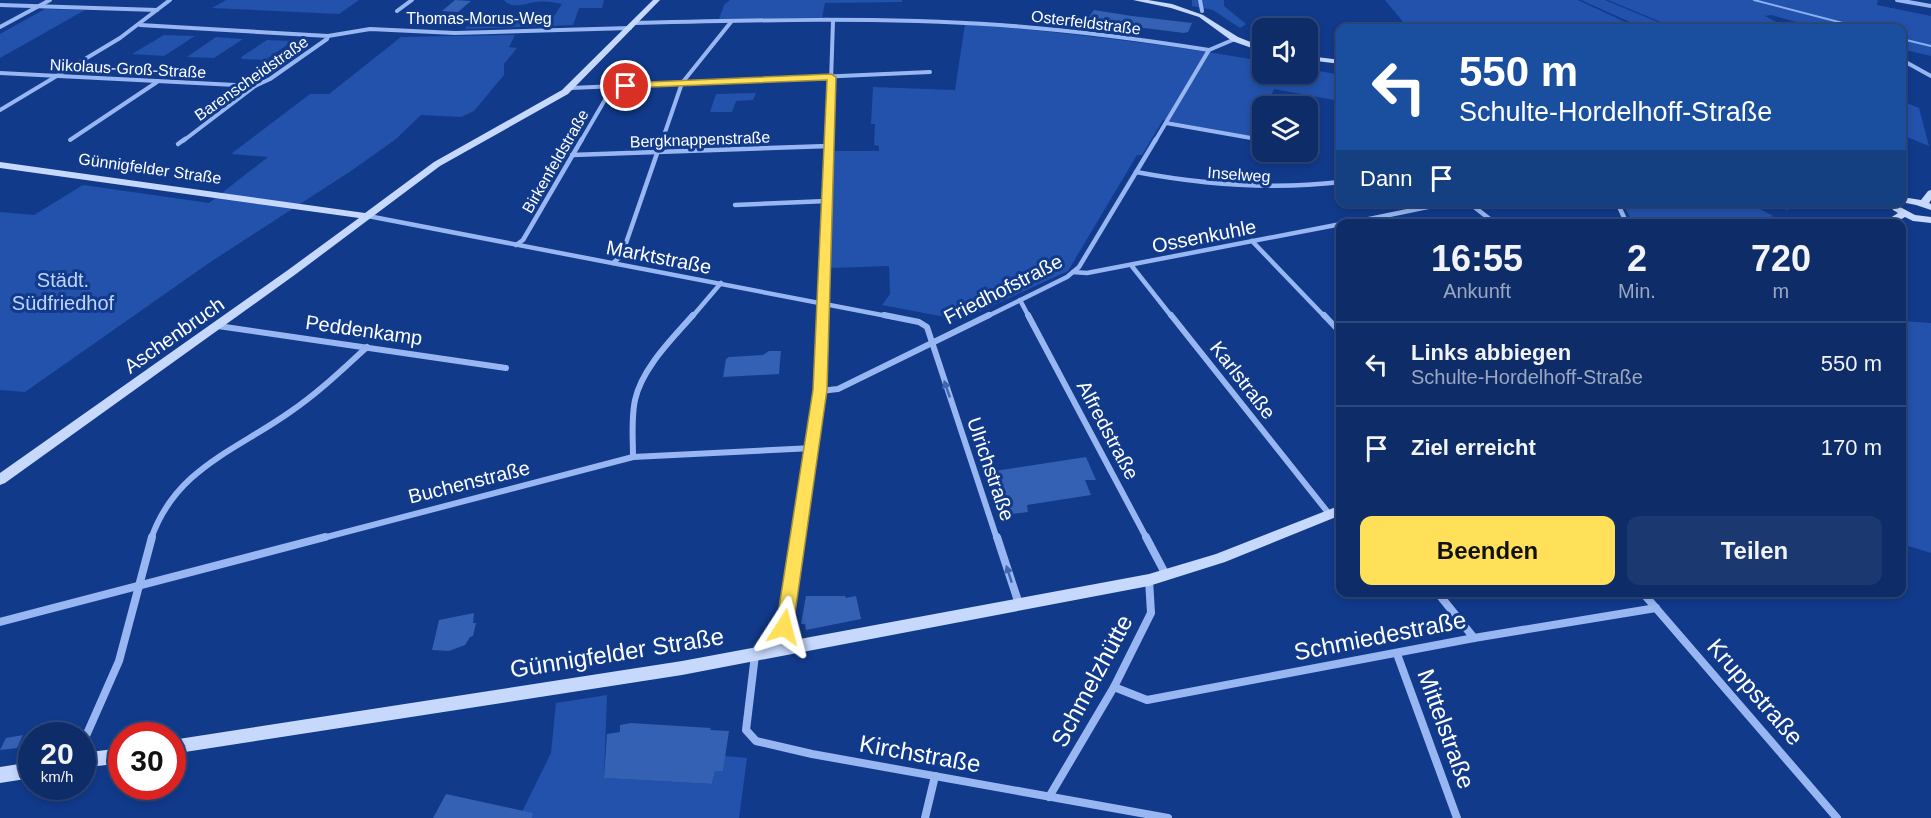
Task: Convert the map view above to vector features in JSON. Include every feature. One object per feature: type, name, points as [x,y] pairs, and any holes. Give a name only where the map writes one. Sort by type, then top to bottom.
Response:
[{"type":"street","points":[[0,27],[50,0]]},
{"type":"street","points":[[0,110],[140,25],[170,0]]},
{"type":"street","points":[[397,11],[412,0]]},
{"type":"street","name":"Aschenbruch","points":[[0,480],[218,326],[448,157],[571,88],[657,0]]},
{"type":"street","points":[[1136,0],[1172,6],[1195,14],[1235,39],[1252,46]]},
{"type":"street","points":[[1200,0],[1202,11]]},
{"type":"street","points":[[1897,0],[1931,6]]},
{"type":"street","points":[[0,5],[157,10]]},
{"type":"street","points":[[781,649],[820,390],[833,21]]},
{"type":"street","name":"Osterfeldstraße","points":[[632,25],[934,21],[1019,26],[1209,50]]},
{"type":"street","points":[[614,263],[620,257],[626,243],[682,83],[731,22]]},
{"type":"street","name":"Barenscheidstraße","points":[[140,25],[328,36]]},
{"type":"street","name":"Thomas-Morus-Weg","points":[[328,36],[370,29],[455,33],[632,25]]},
{"type":"street","name":"Barenscheidstraße","points":[[178,144],[255,86],[284,70],[328,36]]},
{"type":"street","points":[[1209,50],[1235,39]]},
{"type":"street","name":"Friedhofstraße","points":[[820,390],[837,389],[932,344],[1020,300],[1079,267],[1209,50]]},
{"type":"street","points":[[1318,59],[1336,61]]},
{"type":"street","points":[[1906,62],[1931,76]]},
{"type":"street","points":[[571,88],[930,72]]},
{"type":"street","name":"Nikolaus-Groß-Straße","points":[[0,73],[255,86]]},
{"type":"street","points":[[70,140],[157,82]]},
{"type":"street","name":"Birkenfeldstraße","points":[[516,245],[523,240],[613,86]]},
{"type":"street","points":[[1166,123],[1252,138]]},
{"type":"street","name":"Bergknappenstraße","points":[[572,155],[829,146]]},
{"type":"street","name":"Günnigfelder Straße","points":[[0,165],[368,216]]},
{"type":"street","name":"Inselweg","points":[[1136,172],[1196,183],[1263,189],[1302,188],[1336,183]]},
{"type":"street","points":[[1906,201],[1927,205],[1931,193]]},
{"type":"street","points":[[735,205],[826,201]]},
{"type":"street","name":"Ossenkuhle","points":[[1377,219],[1430,207]]},
{"type":"street","points":[[1474,207],[1490,219]]},
{"type":"street","points":[[1896,207],[1904,214],[1931,220]]},
{"type":"street","points":[[1894,219],[1904,214]]},
{"type":"street","name":"Marktstraße","points":[[368,216],[919,322],[927,327],[932,344]]},
{"type":"street","name":"Ossenkuhle","points":[[1073,272],[1087,273],[1336,225]]},
{"type":"street","points":[[1252,241],[1336,328]]},
{"type":"street","name":"Karlstraße","points":[[1131,265],[1335,513]]},
{"type":"street","points":[[633,457],[634,409],[645,373],[721,283]]},
{"type":"street","name":"Alfredstraße","points":[[1020,300],[1166,576]]},
{"type":"street","name":"Peddenkamp","points":[[218,326],[506,368]]},
{"type":"street","name":"Ulrichstraße","points":[[932,344],[1019,605]]},
{"type":"street","points":[[92,722],[119,661],[151,534],[176,493],[206,465],[232,446],[278,420],[323,387],[367,347]]},
{"type":"street","name":"Buchenstraße","points":[[0,622],[633,457],[813,448]]},
{"type":"street","name":"Günnigfelder Straße","points":[[186,745],[755,655],[1149,580],[1166,576],[1335,513]]},
{"type":"street","name":"Schmelzhütte","points":[[1050,797],[1114,687],[1151,613],[1149,580]]},
{"type":"street","points":[[1441,597],[1474,638]]},
{"type":"street","name":"Kruppstraße","points":[[1646,597],[1837,818]]},
{"type":"street","name":"Schmiedestraße","points":[[1114,687],[1147,700],[1474,638],[1656,608]]},
{"type":"street","name":"Mittelstraße","points":[[1397,654],[1458,818]]},
{"type":"street","name":"Kirchstraße","points":[[755,655],[746,730],[756,741],[773,747],[1168,818]]},
{"type":"street","points":[[0,775],[18,772]]},
{"type":"street","points":[[925,818],[935,777]]},
{"type":"green space","points":[[226,0],[359,0],[339,14],[212,8]]},
{"type":"green space","points":[[504,0],[604,0],[602,8],[579,8],[573,25],[465,29],[467,26],[505,27],[507,23],[549,20],[562,4],[542,2],[511,5]]},
{"type":"green space","points":[[730,0],[902,0],[902,2],[825,3],[822,18],[719,19],[724,5]]},
{"type":"green space","points":[[1192,0],[1224,0],[1224,6],[1246,24],[1240,28],[1213,10],[1192,6]]},
{"type":"green space","points":[[1385,0],[1578,0],[1629,24],[1405,24]]},
{"type":"green space","points":[[1581,0],[1605,0],[1662,24],[1634,24]]},
{"type":"green space","points":[[1608,0],[1878,0],[1877,5],[1931,16],[1931,56],[1906,50],[1906,24],[1804,24],[1771,15],[1765,16],[1780,24],[1665,24]]},
{"type":"green space","points":[[45,9],[85,10],[0,58],[0,34]]},
{"type":"green space","points":[[965,24],[1114,39],[1252,59],[1252,84],[1318,84],[1318,71],[1336,74],[1334,100],[1274,89],[1271,96],[1252,96],[1252,137],[1163,120],[1142,155],[1137,155],[1068,271],[961,320],[882,305],[890,294],[889,266],[830,268],[833,151],[879,151],[879,146],[874,145],[875,124],[871,124],[873,87],[955,90]]},
{"type":"green space","points":[[164,35],[195,36],[164,56],[132,54]]},
{"type":"green space","name":"Städt. Südfriedhof","points":[[515,35],[509,47],[517,48],[504,64],[504,75],[474,111],[461,117],[421,115],[396,139],[351,171],[209,263],[25,392],[0,390],[0,212],[34,215],[83,185],[209,203],[268,157],[231,154],[310,94],[329,94],[401,37]]},
{"type":"green space","points":[[216,37],[243,39],[214,58],[187,57]]},
{"type":"green space","points":[[267,40],[293,41],[265,60],[242,59],[241,57]]},
{"type":"green space","points":[[756,93],[753,100],[736,101],[732,112],[710,112],[716,94]]},
{"type":"green space","points":[[1906,103],[1919,108],[1929,146],[1906,137]]},
{"type":"green space","points":[[1625,207],[1765,207],[1760,209],[1773,216],[1767,219],[1631,219]]},
{"type":"green space","points":[[1906,321],[1931,323],[1931,553],[1906,545]]},
{"type":"green space","points":[[607,695],[604,778],[712,784],[715,771],[723,771],[725,756],[747,758],[739,818],[519,818],[551,753],[556,703]]},
{"type":"building","points":[[455,0],[471,1],[458,12],[442,11]]},
{"type":"building","points":[[1094,10],[1192,23],[1188,32],[1184,33],[1136,27],[1134,31],[1087,25],[1089,21],[1086,21]]},
{"type":"building","points":[[769,351],[781,351],[779,374],[723,377],[726,359],[729,357],[763,355]]},
{"type":"building","points":[[1086,457],[1096,480],[1085,480],[1091,495],[1027,505],[1028,512],[1012,514],[1010,508],[1000,510],[988,472]]},
{"type":"building","points":[[806,596],[845,596],[846,598],[856,596],[861,619],[806,630],[805,624],[801,624]]},
{"type":"building","points":[[474,613],[473,623],[476,623],[473,636],[465,645],[449,651],[432,650],[439,620]]},
{"type":"building","points":[[631,723],[729,731],[723,771],[715,771],[712,784],[604,778],[607,734],[620,732],[620,725]]},
{"type":"building","points":[[18,736],[17,748],[0,750],[6,738]]},
{"type":"building","points":[[446,794],[533,813],[532,818],[433,818]]},
{"type":"waterway","points":[[1754,0],[1847,24]]},
{"type":"waterway","points":[[1906,40],[1931,46]]},
{"type":"route","points":[[626,86],[831,77],[820,390],[784,627]]}]
